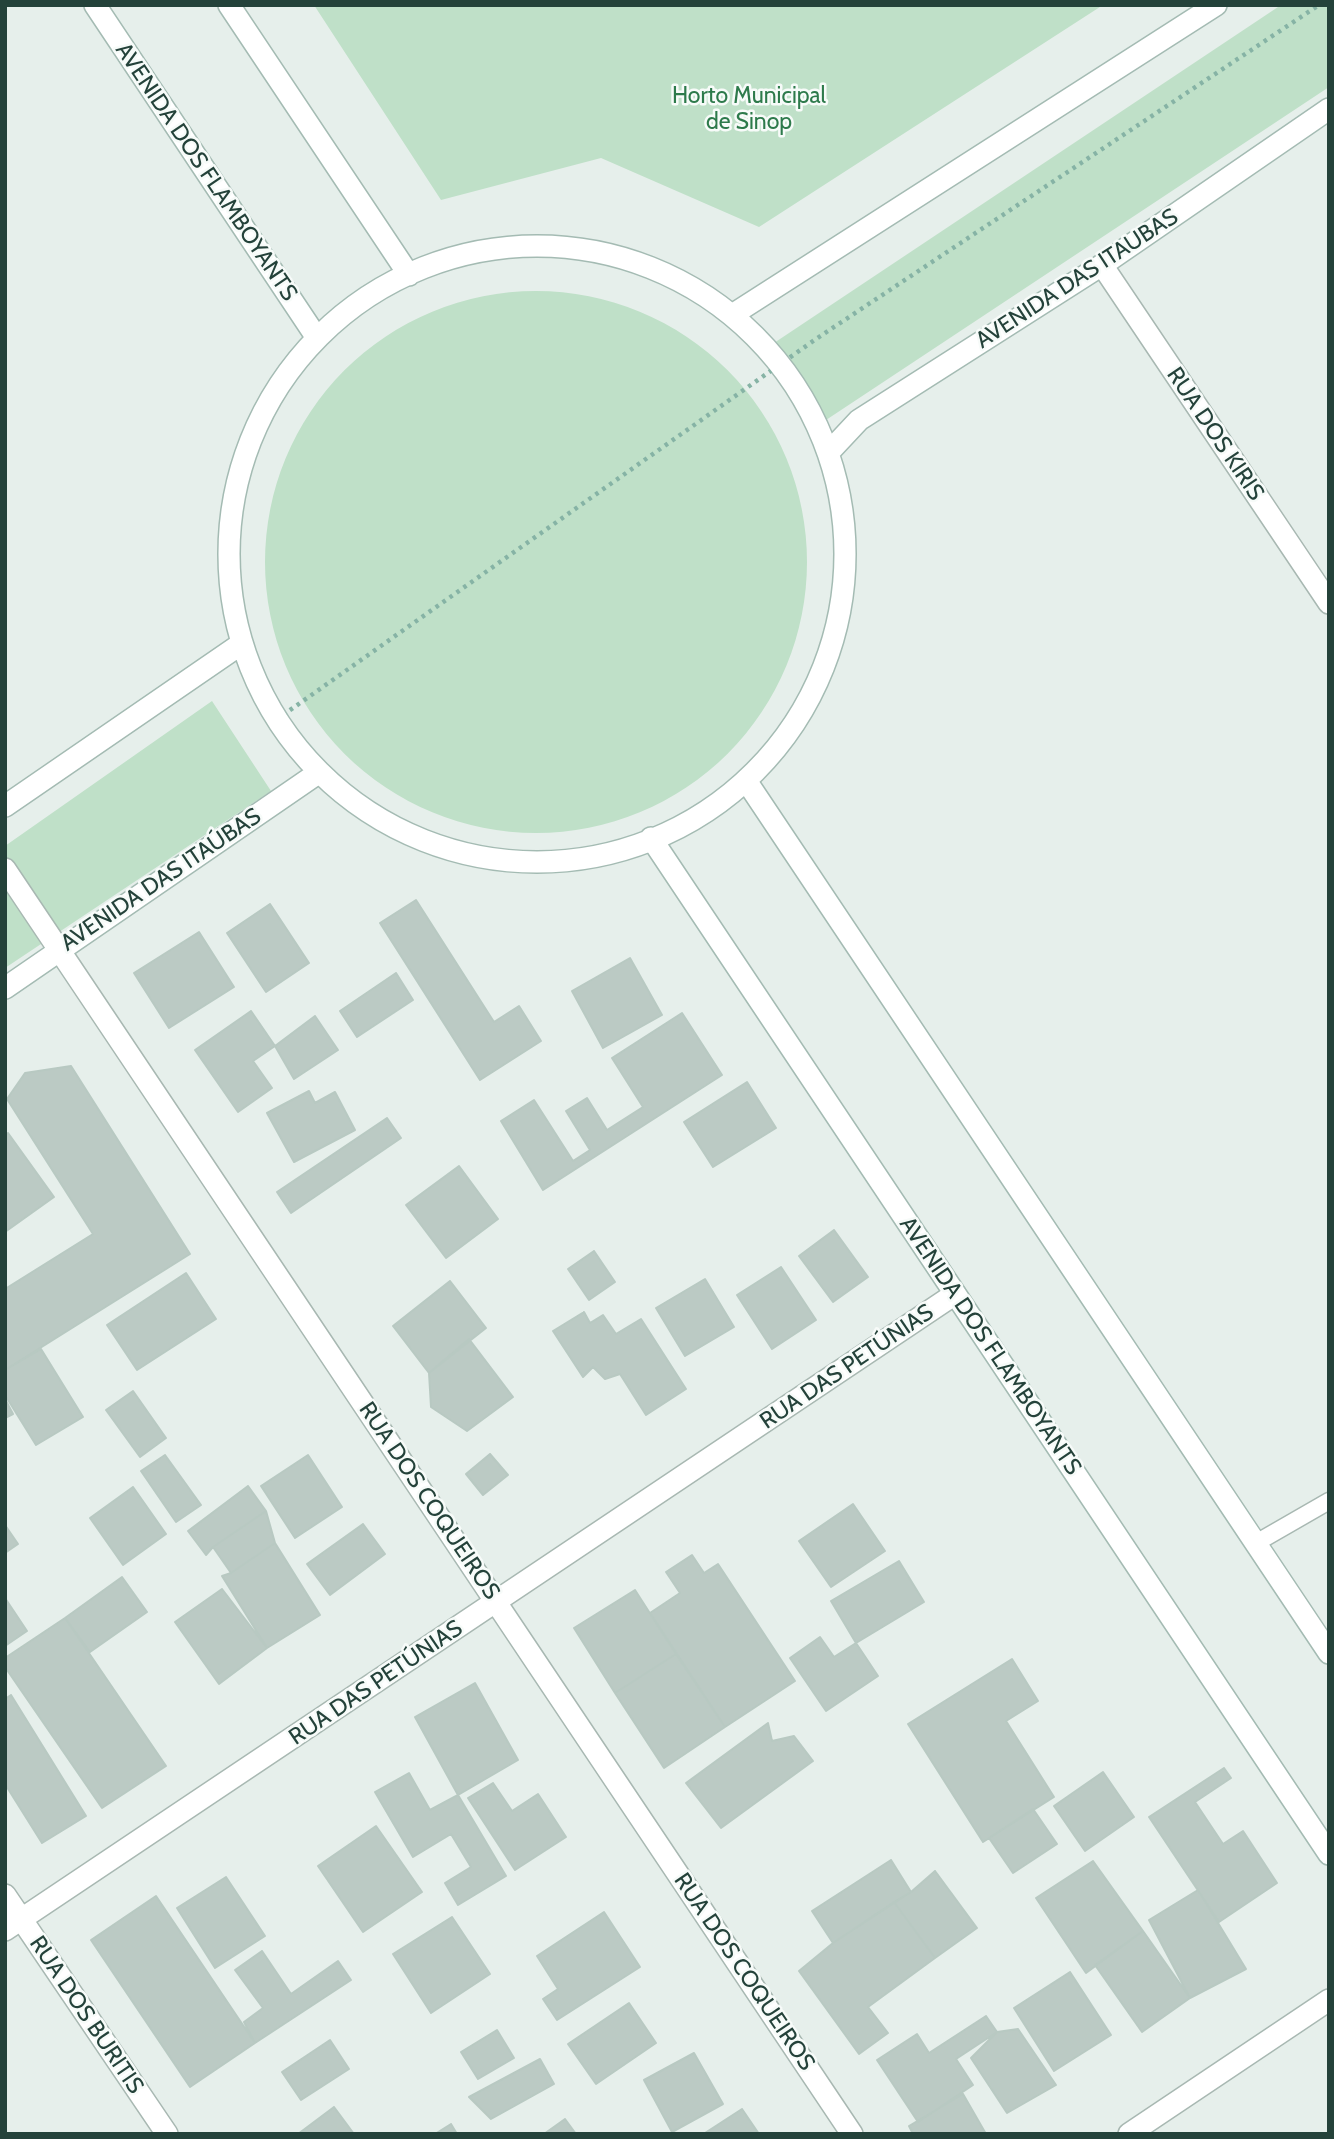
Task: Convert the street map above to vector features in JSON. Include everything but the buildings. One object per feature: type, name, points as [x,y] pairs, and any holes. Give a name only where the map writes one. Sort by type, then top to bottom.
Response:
[{"type":"street","name":"AVENIDA DOS FLAMBOYANTS","points":[[95,5],[317,338]]},
{"type":"street","points":[[229,5],[409,275]]},
{"type":"street","points":[[732,315],[1216,5]]},
{"type":"street","name":"AVENIDA DAS ITAUBAS","points":[[829,452],[859,420],[1102,265],[1329,108]]},
{"type":"street","points":[[512,246],[590,250],[665,274],[732,315],[781,365],[803,398],[829,452],[844,524],[840,617],[808,705],[747,782],[690,824],[600,858],[504,862],[411,836],[318,773],[276,720],[256,682],[241,643],[228,571],[232,498],[253,427],[291,365],[342,312],[409,275],[435,261],[512,246]]},
{"type":"street","name":"RUA DOS KIRIS","points":[[1102,265],[1329,603]]},
{"type":"street","points":[[5,806],[241,643]]},
{"type":"street","name":"AVENIDA DAS ITAÚBAS","points":[[5,988],[318,773]]},
{"type":"street","points":[[747,782],[1329,1653]]},
{"type":"street","name":"AVENIDA DOS FLAMBOYANTS","points":[[651,838],[1329,1854]]},
{"type":"street","name":"RUA DOS COQUEIROS","points":[[5,869],[852,2134]]},
{"type":"street","name":"RUA DAS PETÚNIAS","points":[[13,1925],[955,1294]]},
{"type":"street","name":"RUA DOS BURITIS","points":[[5,1895],[13,1925],[167,2134]]},
{"type":"street","points":[[1129,2134],[1329,2000]]},
{"type":"lane","points":[[1256,1543],[1329,1501]]},
{"type":"path","points":[[276,720],[816,339],[1319,5]]},
{"type":"green space","name":"Horto Municipal de Sinop","points":[[314,5],[1103,5],[759,227],[601,158],[441,200]]},
{"type":"green space","points":[[1281,5],[1329,5],[1329,87],[826,420],[774,343]]},
{"type":"green space","points":[[536,291],[589,296],[640,312],[686,337],[728,370],[761,412],[786,458],[802,509],[807,562],[802,615],[786,666],[761,712],[728,754],[686,787],[640,812],[589,828],[536,833],[483,828],[432,812],[386,787],[344,754],[311,712],[286,666],[270,615],[265,562],[270,509],[286,458],[311,412],[344,370],[386,337],[432,312],[483,296]]},
{"type":"green space","points":[[212,701],[271,791],[5,968],[5,846]]}]
